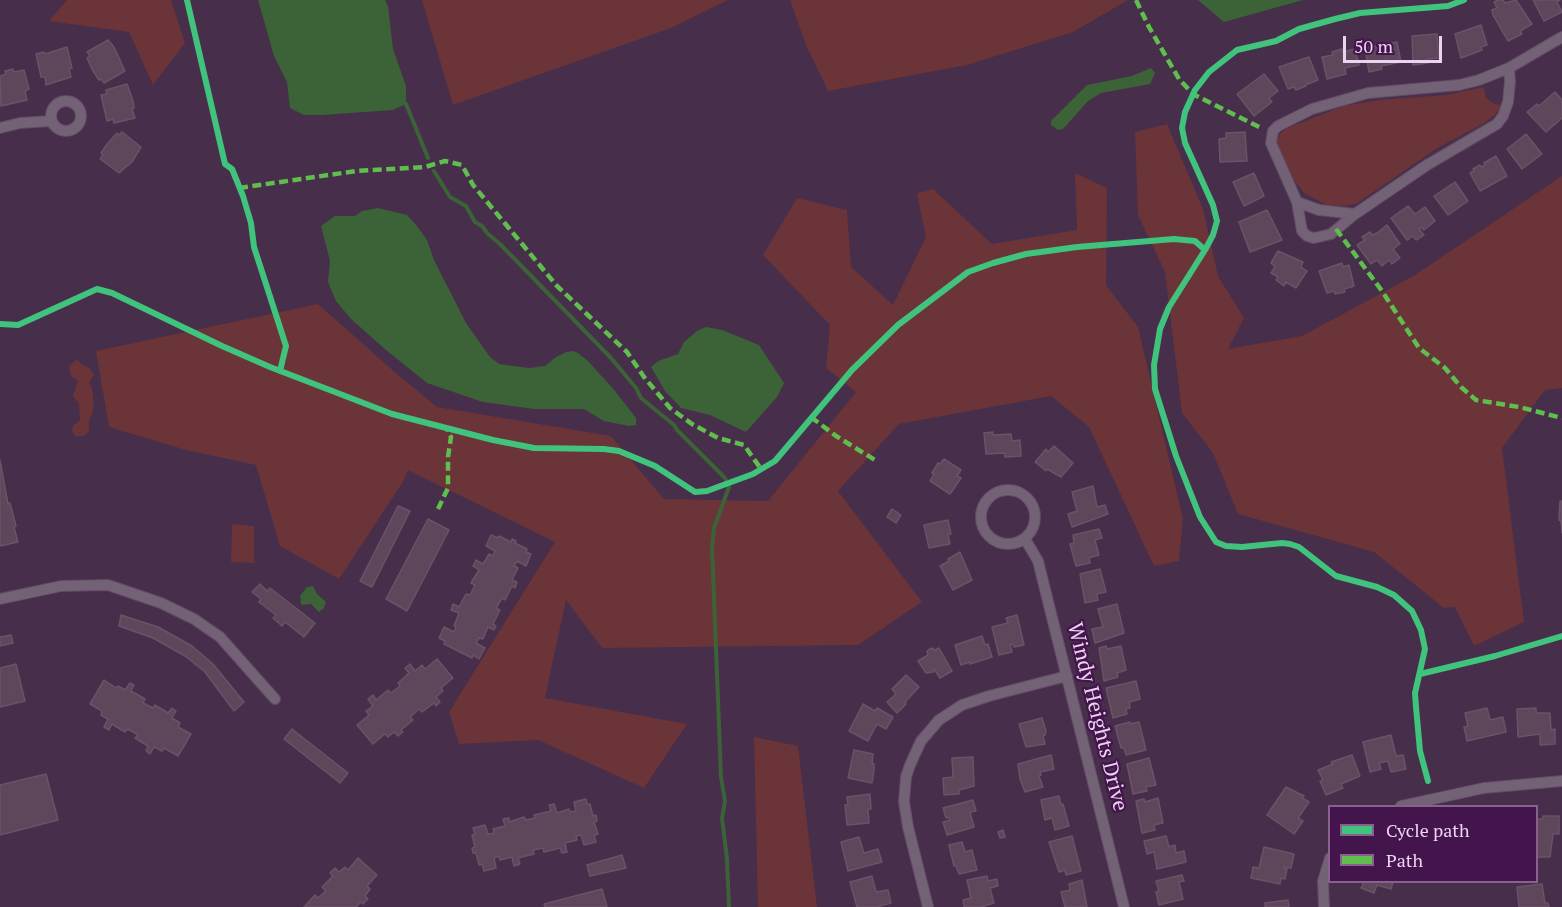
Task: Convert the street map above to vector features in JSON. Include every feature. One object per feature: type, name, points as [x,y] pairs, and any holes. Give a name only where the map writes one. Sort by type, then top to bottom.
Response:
[{"type":"street","points":[[1509,68],[1508,102],[1497,124],[1427,165],[1355,214],[1331,234],[1314,238],[1302,231],[1297,202],[1271,143],[1273,131],[1284,122],[1312,109],[1354,97],[1379,92],[1459,85],[1479,80],[1509,68],[1562,37]]},
{"type":"street","points":[[0,128],[20,123],[51,121]]},
{"type":"street","points":[[1297,202],[1320,210],[1355,214]]},
{"type":"street","points":[[1012,490],[1025,495],[1030,500],[1036,513],[1036,521],[1034,528],[1025,539],[1005,544],[986,534],[981,513],[987,500],[998,491],[1012,490]]},
{"type":"street","name":"Windy Heights Drive","points":[[1025,539],[1038,561],[1124,907]]},
{"type":"street","points":[[0,599],[61,586],[87,584],[108,585],[152,600],[194,619],[220,637],[275,699]]},
{"type":"street","points":[[928,907],[904,802],[906,777],[921,741],[939,720],[962,705],[1067,676]]},
{"type":"street","points":[[1410,805],[1484,788],[1562,781]]},
{"type":"street","points":[[1324,907],[1323,881],[1328,862]]},
{"type":"shaded area","points":[[67,0],[171,0],[185,43],[153,85],[129,32],[49,21]]},
{"type":"shaded area","points":[[258,0],[385,0],[388,6],[393,49],[406,86],[406,104],[393,110],[322,115],[304,115],[290,108],[287,82],[274,56]]},
{"type":"shaded area","points":[[422,0],[728,0],[671,28],[453,105]]},
{"type":"shaded area","points":[[790,0],[1128,0],[1073,32],[967,65],[828,91],[806,45]]},
{"type":"shaded area","points":[[1198,0],[1303,0],[1224,22]]},
{"type":"shaded area","points":[[1151,68],[1155,73],[1150,84],[1101,93],[1088,101],[1063,129],[1058,130],[1051,125],[1051,121],[1087,85],[1132,76]]},
{"type":"shaded area","points":[[1484,87],[1486,98],[1494,104],[1501,105],[1496,114],[1486,122],[1436,149],[1356,204],[1326,205],[1304,193],[1293,179],[1277,142],[1280,134],[1287,128],[1344,106],[1379,100],[1447,95]]},
{"type":"shaded area","points":[[1167,124],[1203,209],[1218,276],[1244,318],[1228,349],[1302,336],[1415,275],[1562,176],[1562,388],[1545,390],[1502,448],[1524,622],[1474,646],[1455,607],[1444,608],[1374,552],[1238,514],[1213,453],[1182,413],[1165,272],[1138,215],[1135,132]]},
{"type":"shaded area","points":[[1075,173],[1107,188],[1106,285],[1138,327],[1183,519],[1179,561],[1154,566],[1089,427],[1051,396],[899,424],[838,491],[922,602],[858,645],[602,648],[566,600],[545,698],[687,724],[644,788],[538,740],[459,744],[449,712],[555,542],[408,470],[403,482],[339,579],[280,546],[256,465],[186,450],[109,427],[96,351],[318,304],[437,407],[611,436],[664,499],[768,501],[856,392],[826,368],[830,325],[763,255],[797,198],[847,210],[851,267],[893,305],[926,237],[917,193],[933,189],[992,244],[1077,230]]},
{"type":"shaded area","points":[[378,208],[407,215],[417,226],[427,240],[434,260],[466,323],[490,357],[499,364],[529,368],[545,366],[566,352],[578,353],[615,391],[636,418],[636,425],[629,426],[604,421],[584,409],[534,409],[483,402],[427,383],[386,350],[351,319],[336,301],[328,282],[330,261],[321,226],[335,216],[355,216],[362,211]]},
{"type":"shaded area","points":[[706,327],[722,330],[759,345],[784,383],[777,397],[746,432],[710,415],[681,408],[665,391],[651,367],[658,361],[678,354],[684,342]]},
{"type":"shaded area","points":[[77,359],[94,374],[89,383],[92,388],[94,408],[89,421],[89,430],[86,435],[81,436],[75,436],[72,431],[73,426],[80,420],[79,404],[73,396],[78,381],[71,376],[69,366]]},
{"type":"shaded area","points":[[232,524],[254,526],[254,563],[231,562]]},
{"type":"shaded area","points":[[313,586],[317,594],[326,602],[324,608],[319,612],[311,604],[302,605],[300,602],[300,596],[307,587]]},
{"type":"shaded area","points":[[754,737],[798,746],[817,907],[758,907]]},
{"type":"building","points":[[1503,0],[1505,3],[1516,0],[1532,24],[1520,31],[1522,34],[1508,41],[1493,15],[1492,10],[1497,8],[1494,2]]},
{"type":"building","points":[[1533,0],[1560,0],[1557,2],[1562,12],[1544,21]]},
{"type":"building","points":[[1481,25],[1487,45],[1481,47],[1482,50],[1461,58],[1455,34]]},
{"type":"building","points":[[1437,34],[1439,58],[1428,59],[1428,63],[1413,65],[1412,36]]},
{"type":"building","points":[[108,40],[114,47],[125,71],[104,83],[101,79],[99,80],[92,69],[87,52]]},
{"type":"building","points":[[1397,42],[1401,62],[1381,66],[1382,69],[1369,72],[1365,48]]},
{"type":"building","points":[[67,47],[72,68],[69,69],[71,77],[46,85],[45,77],[41,77],[36,54],[44,52],[45,54]]},
{"type":"building","points":[[1342,49],[1342,52],[1355,49],[1359,65],[1345,68],[1346,74],[1327,79],[1322,57],[1333,55],[1332,52]]},
{"type":"building","points":[[1309,57],[1318,80],[1308,84],[1307,82],[1306,86],[1296,90],[1294,87],[1288,89],[1279,67]]},
{"type":"building","points":[[13,69],[14,72],[24,70],[29,89],[25,91],[27,100],[1,106],[0,76],[6,74],[5,71]]},
{"type":"building","points":[[1264,74],[1278,91],[1269,98],[1272,102],[1254,116],[1237,94]]},
{"type":"building","points":[[127,84],[133,101],[134,108],[132,109],[135,118],[114,123],[113,119],[107,121],[101,95],[107,94],[106,90]]},
{"type":"building","points":[[1555,92],[1562,100],[1562,118],[1546,132],[1527,112],[1537,104],[1539,106]]},
{"type":"building","points":[[122,132],[141,147],[132,162],[119,173],[100,159],[108,143],[117,133],[119,135]]},
{"type":"building","points":[[1245,132],[1247,161],[1220,162],[1219,139],[1226,138],[1226,133]]},
{"type":"building","points":[[1526,134],[1542,154],[1522,169],[1507,149]]},
{"type":"building","points":[[1496,156],[1507,176],[1480,191],[1470,173]]},
{"type":"building","points":[[1254,173],[1264,196],[1244,206],[1233,182]]},
{"type":"building","points":[[1455,182],[1468,201],[1448,215],[1434,196]]},
{"type":"building","points":[[1408,206],[1415,214],[1425,207],[1435,221],[1424,230],[1422,227],[1419,229],[1424,235],[1416,240],[1413,236],[1407,240],[1391,218]]},
{"type":"building","points":[[1267,210],[1282,240],[1250,252],[1239,222]]},
{"type":"building","points":[[1387,225],[1400,244],[1393,249],[1400,258],[1392,264],[1389,260],[1382,266],[1377,260],[1371,264],[1357,245],[1365,240],[1362,237],[1370,232],[1372,235],[1377,233]]},
{"type":"building","points":[[1278,251],[1303,262],[1301,267],[1307,271],[1296,288],[1286,282],[1284,286],[1276,280],[1278,277],[1271,273],[1275,267],[1271,263]]},
{"type":"building","points":[[1342,263],[1343,267],[1349,265],[1354,286],[1344,289],[1345,292],[1327,293],[1319,271]]},
{"type":"building","points":[[993,432],[993,435],[1011,434],[1012,441],[1020,440],[1021,456],[1005,457],[1005,453],[986,454],[984,433]]},
{"type":"building","points":[[1054,446],[1073,463],[1061,477],[1047,469],[1046,471],[1035,462],[1046,449],[1048,452]]},
{"type":"building","points":[[944,459],[961,470],[957,476],[961,478],[950,494],[930,481],[938,463],[940,464]]},
{"type":"building","points":[[0,460],[18,542],[0,546]]},
{"type":"building","points":[[1093,486],[1097,507],[1105,505],[1108,514],[1072,527],[1068,514],[1077,511],[1072,492]]},
{"type":"building","points":[[1560,501],[1562,501],[1562,533],[1559,520]]},
{"type":"building","points":[[398,506],[410,511],[372,587],[360,581]]},
{"type":"building","points":[[892,509],[901,515],[896,523],[887,517]]},
{"type":"building","points":[[428,519],[449,530],[407,611],[386,599]]},
{"type":"building","points":[[948,520],[951,534],[948,534],[950,544],[929,548],[924,525]]},
{"type":"building","points":[[1099,529],[1102,538],[1095,540],[1099,555],[1089,558],[1090,563],[1076,566],[1070,544],[1074,543],[1073,535]]},
{"type":"building","points":[[491,535],[511,542],[512,539],[531,554],[526,566],[517,561],[514,566],[518,568],[512,580],[517,582],[515,588],[512,586],[505,600],[502,598],[496,608],[500,610],[493,624],[496,626],[494,630],[488,627],[483,639],[479,638],[476,643],[485,648],[479,659],[473,655],[472,658],[444,644],[445,641],[439,638],[444,627],[454,632],[459,613],[451,610],[453,604],[459,607],[466,594],[470,595],[475,585],[471,583],[479,570],[473,566],[476,560],[483,564],[489,554],[493,556],[495,551],[486,546]]},
{"type":"building","points":[[960,552],[972,580],[953,590],[940,566]]},
{"type":"building","points":[[1100,569],[1106,592],[1097,594],[1098,600],[1085,603],[1080,574]]},
{"type":"building","points":[[260,584],[267,591],[270,588],[315,623],[304,637],[285,622],[282,626],[273,618],[276,615],[259,602],[261,599],[252,592]]},
{"type":"building","points":[[1117,604],[1124,633],[1095,643],[1092,629],[1103,627],[1098,609]]},
{"type":"building","points":[[121,615],[158,627],[192,646],[213,664],[244,702],[234,711],[205,672],[185,656],[153,638],[119,626]]},
{"type":"building","points":[[1017,615],[1024,645],[1014,647],[1010,644],[1012,652],[999,655],[992,627],[1008,623],[1006,618]]},
{"type":"building","points":[[11,635],[13,643],[0,646],[0,637]]},
{"type":"building","points":[[982,636],[985,645],[988,644],[992,657],[961,665],[955,645]]},
{"type":"building","points":[[1106,646],[1107,649],[1121,646],[1126,670],[1117,673],[1118,677],[1104,681],[1099,648]]},
{"type":"building","points":[[931,648],[935,650],[939,648],[952,671],[940,678],[934,669],[933,672],[926,673],[918,661],[928,655],[927,651]]},
{"type":"building","points":[[437,659],[453,678],[441,688],[443,691],[436,697],[440,702],[436,706],[434,703],[422,712],[419,709],[410,717],[413,720],[401,730],[403,732],[398,736],[394,732],[388,737],[385,734],[373,744],[357,725],[369,715],[366,711],[373,706],[368,699],[373,695],[376,700],[388,690],[391,693],[400,686],[398,683],[409,673],[405,668],[410,664],[415,671],[422,665],[425,669]]},
{"type":"building","points":[[16,664],[25,701],[0,707],[0,668]]},
{"type":"building","points":[[906,675],[919,687],[897,713],[887,702],[896,694],[892,689]]},
{"type":"building","points":[[104,680],[116,688],[118,686],[125,690],[130,683],[134,685],[131,691],[145,699],[143,703],[153,708],[155,705],[168,713],[172,708],[176,711],[172,718],[180,723],[178,727],[191,734],[178,756],[164,748],[162,751],[154,747],[150,754],[146,751],[148,746],[135,738],[138,735],[128,729],[125,732],[112,724],[109,730],[104,727],[108,719],[101,715],[102,711],[90,704]]},
{"type":"building","points":[[1136,681],[1140,699],[1129,702],[1130,708],[1126,709],[1127,714],[1113,718],[1106,688]]},
{"type":"building","points":[[863,704],[875,711],[877,708],[893,717],[886,729],[877,724],[868,741],[849,731]]},
{"type":"building","points":[[1487,708],[1490,720],[1503,717],[1506,732],[1467,741],[1464,727],[1468,726],[1465,713]]},
{"type":"building","points":[[1536,708],[1536,713],[1550,713],[1551,730],[1555,729],[1555,744],[1540,745],[1540,734],[1518,737],[1517,709]]},
{"type":"building","points":[[1042,718],[1046,731],[1043,736],[1045,744],[1026,747],[1019,724]]},
{"type":"building","points":[[1130,722],[1130,724],[1139,722],[1146,750],[1126,755],[1124,748],[1121,748],[1115,726]]},
{"type":"building","points":[[292,729],[348,773],[340,783],[284,739]]},
{"type":"building","points":[[1391,735],[1396,756],[1403,755],[1406,769],[1391,772],[1388,761],[1379,763],[1381,769],[1370,772],[1363,742]]},
{"type":"building","points":[[854,750],[873,754],[872,783],[848,778]]},
{"type":"building","points":[[1051,755],[1054,769],[1040,772],[1039,776],[1043,787],[1025,792],[1018,764]]},
{"type":"building","points":[[1352,755],[1360,776],[1341,784],[1343,788],[1326,795],[1318,770],[1333,764],[1331,762]]},
{"type":"building","points":[[973,757],[974,786],[959,790],[959,794],[944,795],[943,778],[953,777],[952,758]]},
{"type":"building","points":[[1149,758],[1156,785],[1146,787],[1147,791],[1133,794],[1127,764]]},
{"type":"building","points":[[46,774],[58,820],[0,835],[0,785]]},
{"type":"building","points":[[1286,787],[1304,796],[1302,798],[1309,802],[1298,818],[1303,821],[1294,834],[1267,815]]},
{"type":"building","points":[[870,794],[869,823],[847,825],[845,805],[848,805],[847,797]]},
{"type":"building","points":[[1059,796],[1069,826],[1055,830],[1052,818],[1045,820],[1041,800]]},
{"type":"building","points":[[1158,798],[1163,823],[1154,825],[1155,830],[1142,833],[1136,801],[1144,799],[1145,802]]},
{"type":"building","points":[[586,799],[593,816],[596,815],[597,821],[594,822],[598,834],[594,835],[596,842],[584,845],[581,835],[576,836],[577,840],[565,843],[567,852],[562,853],[560,848],[544,852],[543,848],[533,850],[534,854],[518,858],[520,864],[514,866],[512,857],[500,860],[499,856],[494,858],[496,868],[484,871],[482,864],[479,865],[472,848],[475,847],[473,828],[485,825],[488,834],[494,833],[493,829],[505,826],[503,819],[509,818],[509,822],[524,817],[526,820],[535,818],[534,815],[551,811],[549,805],[554,804],[557,813],[569,809],[570,812],[576,811],[574,802]]},
{"type":"building","points":[[973,800],[976,811],[970,812],[974,827],[947,835],[943,822],[950,820],[949,817],[946,818],[943,808]]},
{"type":"building","points":[[1543,816],[1559,816],[1559,834],[1553,834],[1550,857],[1538,857],[1538,819],[1543,819]]},
{"type":"building","points":[[1003,830],[1005,837],[1000,838],[998,832]]},
{"type":"building","points":[[1072,836],[1081,871],[1066,875],[1065,870],[1059,872],[1049,842]]},
{"type":"building","points":[[1166,836],[1169,847],[1175,845],[1176,853],[1184,851],[1186,862],[1157,869],[1154,852],[1147,854],[1144,841]]},
{"type":"building","points":[[859,837],[864,853],[878,849],[882,862],[848,871],[841,842]]},
{"type":"building","points":[[962,842],[965,852],[972,850],[977,870],[959,874],[954,866],[949,845]]},
{"type":"building","points":[[1264,847],[1294,854],[1291,868],[1284,867],[1287,869],[1285,879],[1281,878],[1280,884],[1251,878],[1253,867],[1259,868]]},
{"type":"building","points":[[622,855],[626,868],[590,876],[587,865]]},
{"type":"building","points":[[358,858],[377,875],[367,886],[370,889],[365,896],[368,899],[363,904],[361,902],[356,907],[304,907],[315,895],[318,898],[326,891],[322,887],[333,876],[330,873],[335,868],[339,872],[345,867],[348,870]]},
{"type":"building","points":[[1182,875],[1184,881],[1179,882],[1183,899],[1159,905],[1156,881]]},
{"type":"building","points":[[872,876],[876,892],[888,890],[891,903],[877,907],[857,907],[850,882]]},
{"type":"building","points":[[987,876],[988,881],[997,879],[998,886],[990,888],[994,903],[981,907],[964,907],[963,900],[971,898],[967,880]]},
{"type":"building","points":[[1082,880],[1087,907],[1065,907],[1061,892],[1070,890],[1069,884]]},
{"type":"building","points":[[1364,883],[1393,883],[1391,889],[1377,885],[1374,893],[1361,888]]},
{"type":"building","points":[[1542,884],[1545,903],[1548,903],[1549,907],[1519,907],[1517,887]]},
{"type":"building","points":[[602,889],[607,907],[545,907],[544,904]]},
{"type":"building","points":[[1288,900],[1289,907],[1265,907],[1265,903]]},
{"type":"waterway","points":[[406,104],[428,158]]},
{"type":"waterway","points":[[434,171],[450,197],[466,206],[475,222],[482,226],[611,358],[636,388],[641,398],[674,425],[725,478],[729,487],[714,528],[712,546],[721,777],[725,801],[722,818],[729,907]]},
{"type":"marked path","points":[[1136,0],[1179,79],[1193,94],[1261,128]]},
{"type":"marked path","points":[[239,188],[356,171],[425,167],[445,161],[462,165],[473,185],[557,286],[627,352],[670,408],[692,424],[718,438],[744,445],[761,469]]},
{"type":"marked path","points":[[1336,229],[1382,291],[1419,348],[1445,368],[1476,400],[1519,407],[1562,418]]},
{"type":"marked path","points":[[811,417],[836,436],[875,460]]},
{"type":"marked path","points":[[438,509],[448,488],[448,457],[451,437],[447,429]]},
{"type":"cycle path","points":[[187,0],[225,164],[232,169],[243,196],[251,223],[254,247],[286,346],[280,371]]},
{"type":"cycle path","points":[[1428,781],[1420,751],[1415,693],[1425,649],[1421,630],[1412,611],[1394,595],[1377,587],[1336,576],[1299,547],[1282,543],[1242,547],[1226,546],[1216,542],[1200,517],[1176,456],[1155,389],[1154,365],[1160,329],[1169,307],[1205,250],[1217,221],[1213,205],[1185,143],[1182,128],[1185,112],[1195,90],[1209,72],[1237,50],[1276,41],[1299,29],[1360,13],[1448,6],[1464,0]]},
{"type":"cycle path","points":[[0,324],[18,325],[97,289],[112,293],[270,367],[392,414],[534,448],[619,451],[655,466],[695,492],[707,491],[753,474],[775,461],[852,370],[898,325],[968,272],[1026,254],[1077,247],[1174,239],[1195,241],[1205,250]]},
{"type":"cycle path","points":[[1420,674],[1495,656],[1562,636]]}]
